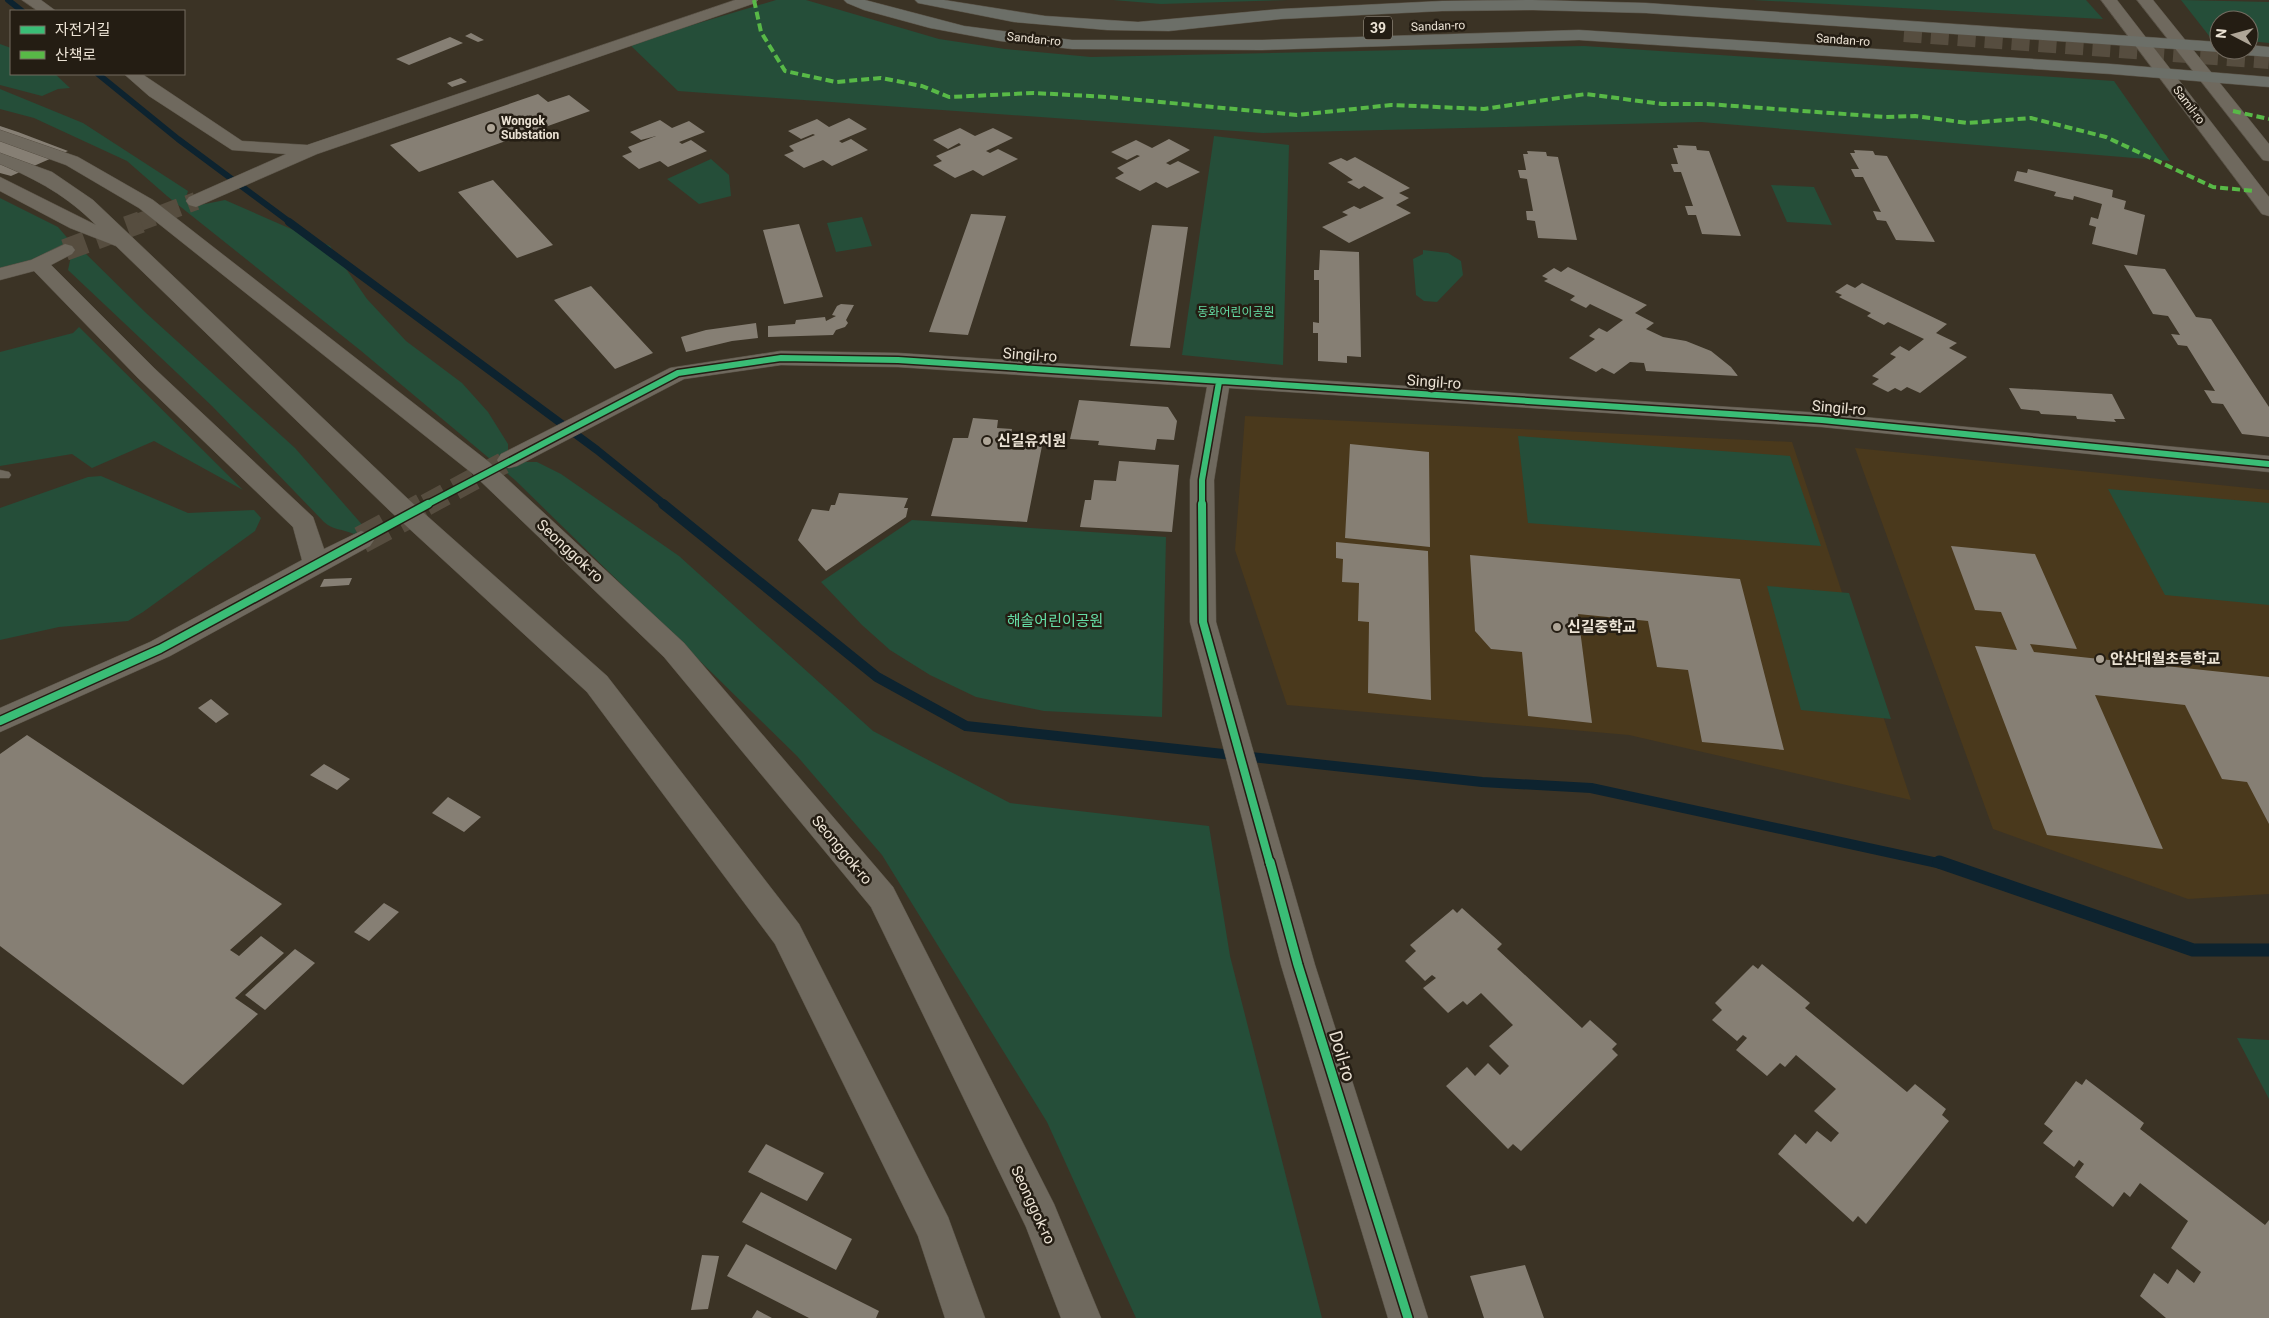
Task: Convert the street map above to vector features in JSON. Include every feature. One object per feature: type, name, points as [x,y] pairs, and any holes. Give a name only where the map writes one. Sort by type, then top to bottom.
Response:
[{"type":"main road","name":"Sandan-ro","points":[[852,0],[940,27],[1033,40],[1156,45],[1259,34],[1495,24],[1623,25],[1907,39],[1647,16],[1540,12],[1442,14],[1260,24],[1151,26],[1076,24],[970,11],[924,0]]},
{"type":"main road","points":[[1151,26],[1280,14],[1442,6],[1533,5],[1646,8],[2209,46]]},
{"type":"main road","points":[[1926,59],[1984,51],[2050,54],[2059,49],[2056,42],[2050,39],[2023,32]]},
{"type":"main road","points":[[1156,45],[1212,46],[1579,35],[2269,82]]},
{"type":"street","points":[[30,0],[46,10]]},
{"type":"street","points":[[204,198],[311,150],[750,0]]},
{"type":"street","name":"Samil-ro","points":[[2109,0],[2269,210]]},
{"type":"street","points":[[2145,0],[2269,156]]},
{"type":"street","points":[[133,75],[155,92],[238,146],[311,150]]},
{"type":"street","points":[[0,118],[26,126]]},
{"type":"street","points":[[0,135],[72,161],[146,204]]},
{"type":"street","points":[[58,138],[89,152],[120,170],[146,204]]},
{"type":"street","points":[[0,158],[45,176],[86,204],[399,505],[597,684],[788,934],[935,1230],[965,1318]]},
{"type":"street","points":[[0,183],[77,224],[126,244]]},
{"type":"street","name":"Seonggok-ro","points":[[146,204],[495,464],[674,650],[882,897],[1041,1217],[1081,1318]]},
{"type":"street","points":[[0,274],[38,264],[64,250]]},
{"type":"street","points":[[38,264],[146,373],[304,523],[316,564]]},
{"type":"street","name":"Singil-ro","points":[[495,464],[678,373],[781,358],[898,360],[1822,420],[2269,464]]},
{"type":"street","name":"Doil-ro","points":[[1219,382],[1202,480],[1203,622],[1298,965],[1408,1318]]},
{"type":"street","points":[[0,721],[160,650],[361,540]]},
{"type":"shaded area","name":"신길중학교","points":[[1245,416],[1792,442],[1911,800],[1629,735],[1287,705],[1235,550]]},
{"type":"shaded area","name":"안산대월초등학교","points":[[1855,448],[2269,490],[2269,894],[2188,899],[1993,829]]},
{"type":"green space","points":[[776,0],[806,0],[939,39],[1005,49],[1091,57],[1584,46],[2114,81],[2170,161],[1701,122],[1263,133],[678,91],[629,44]]},
{"type":"green space","points":[[1113,0],[1288,0],[1161,4]]},
{"type":"green space","points":[[1753,0],[2086,0],[2103,19]]},
{"type":"green space","points":[[2181,0],[2269,2],[2269,43],[2259,42],[2259,10],[2209,10],[2209,36]]},
{"type":"green space","points":[[0,44],[10,48],[10,75],[56,75],[70,88],[58,89],[42,96],[0,85]]},
{"type":"green space","points":[[0,89],[83,123],[188,191],[186,197],[200,205],[225,200],[330,246],[367,299],[406,341],[462,383],[488,412],[508,444],[508,454],[518,462],[537,462],[561,474],[679,556],[873,731],[1010,803],[1209,826],[1230,956],[1322,1318],[1136,1318],[1047,1122],[882,855],[797,756],[515,480],[360,350],[167,196],[127,161],[34,118],[0,109]]},
{"type":"green space","name":"동화어린이공원","points":[[1214,136],[1289,145],[1283,365],[1182,355]]},
{"type":"green space","points":[[711,159],[729,175],[731,196],[699,204],[667,179]]},
{"type":"green space","points":[[1771,185],[1814,187],[1832,225],[1787,222]]},
{"type":"green space","points":[[0,198],[58,227],[70,241],[36,259],[0,268]]},
{"type":"green space","points":[[862,217],[872,246],[836,252],[827,223]]},
{"type":"green space","points":[[81,249],[146,313],[295,448],[365,528],[354,534],[327,525],[212,406],[68,270],[71,256]]},
{"type":"green space","points":[[1423,250],[1448,253],[1461,261],[1463,275],[1437,302],[1424,301],[1416,295],[1413,259],[1423,254]]},
{"type":"green space","points":[[79,327],[243,490],[154,441],[92,468],[72,454],[0,466],[0,352],[73,333]]},
{"type":"green space","points":[[1518,436],[1790,456],[1821,546],[1528,523]]},
{"type":"green space","points":[[101,476],[188,513],[254,510],[261,518],[255,531],[128,621],[59,627],[0,640],[0,508],[88,477]]},
{"type":"green space","points":[[2108,489],[2269,503],[2269,605],[2165,595]]},
{"type":"green space","name":"해솔어린이공원","points":[[912,520],[1166,537],[1162,717],[1044,711],[976,697],[930,675],[890,650],[862,625],[821,582]]},
{"type":"green space","points":[[1767,586],[1849,593],[1891,719],[1801,710]]},
{"type":"green space","points":[[2237,1038],[2269,1040],[2269,1099]]},
{"type":"building","points":[[471,33],[484,40],[478,42],[465,36]]},
{"type":"building","points":[[450,37],[463,43],[409,65],[396,59]]},
{"type":"building","points":[[461,78],[467,82],[452,87],[447,83]]},
{"type":"building","name":"Wongok Substation","points":[[538,94],[548,102],[569,95],[590,111],[419,172],[390,145]]},
{"type":"building","points":[[849,118],[867,129],[839,141],[842,143],[851,139],[868,150],[832,166],[823,160],[804,168],[784,155],[794,151],[789,146],[815,135],[813,134],[801,139],[788,131],[817,119],[829,127]]},
{"type":"building","points":[[660,120],[672,128],[689,121],[705,132],[679,142],[682,144],[691,140],[707,151],[668,167],[660,161],[639,169],[622,156],[632,152],[628,147],[656,136],[641,140],[630,132]]},
{"type":"building","points":[[0,126],[68,151],[11,176],[0,173]]},
{"type":"building","points":[[960,128],[975,136],[993,128],[1013,138],[986,151],[990,153],[998,149],[1018,159],[983,176],[973,170],[955,178],[933,165],[942,161],[936,156],[961,145],[959,143],[948,149],[933,140]]},
{"type":"building","points":[[1169,139],[1190,150],[1166,163],[1170,165],[1178,161],[1200,172],[1167,188],[1156,182],[1140,191],[1115,178],[1124,173],[1117,168],[1140,156],[1137,155],[1127,160],[1111,152],[1136,140],[1152,148]]},
{"type":"building","points":[[1677,145],[1696,146],[1697,150],[1709,151],[1741,236],[1702,234],[1696,215],[1688,215],[1685,206],[1693,206],[1681,172],[1674,172],[1671,164],[1678,164],[1673,148],[1678,148]]},
{"type":"building","points":[[1854,150],[1873,151],[1875,155],[1887,156],[1935,242],[1896,240],[1886,221],[1877,220],[1873,211],[1881,212],[1863,177],[1855,177],[1851,169],[1859,169],[1850,153],[1855,153]]},
{"type":"building","points":[[1527,151],[1546,152],[1547,156],[1558,157],[1577,240],[1538,238],[1535,221],[1527,220],[1526,211],[1533,211],[1527,179],[1520,178],[1518,170],[1526,170],[1523,154],[1528,154]]},
{"type":"building","points":[[1355,157],[1410,188],[1399,193],[1409,198],[1396,205],[1411,213],[1349,243],[1322,227],[1348,215],[1342,212],[1354,206],[1360,209],[1384,198],[1364,186],[1359,189],[1347,182],[1353,180],[1328,163],[1341,158],[1347,161]]},
{"type":"building","points":[[2028,169],[2113,190],[2112,197],[2126,201],[2124,209],[2145,215],[2137,255],[2092,244],[2096,227],[2089,225],[2091,217],[2098,219],[2102,204],[2074,196],[2073,200],[2054,196],[2056,192],[2014,181],[2017,171],[2027,173]]},
{"type":"building","points":[[493,180],[553,245],[517,258],[458,192]]},
{"type":"building","points":[[971,214],[1006,216],[968,335],[929,332]]},
{"type":"building","points":[[799,224],[823,297],[784,304],[763,230]]},
{"type":"building","points":[[1152,225],[1188,227],[1170,348],[1130,346]]},
{"type":"building","points":[[1320,250],[1359,252],[1361,357],[1347,356],[1347,363],[1318,361],[1318,333],[1313,333],[1313,322],[1319,323],[1319,280],[1314,280],[1314,270],[1319,270]]},
{"type":"building","points":[[2124,265],[2165,269],[2196,317],[2211,319],[2269,407],[2269,437],[2242,434],[2223,404],[2212,403],[2204,390],[2215,391],[2187,346],[2178,345],[2171,334],[2180,335],[2168,316],[2153,314]]},
{"type":"building","points":[[1568,267],[1647,305],[1635,313],[1654,323],[1646,329],[1663,337],[1686,341],[1711,351],[1731,367],[1738,376],[1646,371],[1644,363],[1630,362],[1614,374],[1602,368],[1596,372],[1569,358],[1595,339],[1589,336],[1599,328],[1607,332],[1623,320],[1590,304],[1586,308],[1570,300],[1575,296],[1544,281],[1548,279],[1542,276],[1554,268],[1561,272]]},
{"type":"building","points":[[1862,283],[1947,324],[1936,333],[1957,343],[1949,348],[1967,357],[1920,393],[1907,387],[1901,391],[1895,388],[1888,392],[1872,384],[1879,379],[1872,376],[1896,357],[1890,354],[1900,346],[1909,351],[1924,339],[1888,322],[1884,325],[1867,316],[1871,313],[1839,297],[1842,295],[1835,292],[1847,284],[1855,288]]},
{"type":"building","points":[[591,286],[653,353],[615,369],[554,300]]},
{"type":"building","points":[[841,304],[854,305],[846,320],[848,323],[845,327],[836,330],[833,335],[768,337],[768,326],[795,324],[796,320],[825,317],[826,321],[836,316],[832,315],[837,306]]},
{"type":"building","points":[[756,323],[758,338],[732,341],[686,352],[681,337],[706,330]]},
{"type":"building","points":[[2009,388],[2112,394],[2125,419],[2114,419],[2116,422],[2077,419],[2076,416],[2041,414],[2039,411],[2021,409]]},
{"type":"building","points":[[1079,400],[1168,407],[1177,421],[1174,440],[1157,439],[1155,450],[1098,445],[1099,441],[1070,439]]},
{"type":"building","points":[[973,418],[998,420],[997,428],[1012,429],[1008,449],[1024,450],[1025,445],[1042,446],[1027,522],[931,516],[953,438],[968,438]]},
{"type":"building","points":[[1350,444],[1429,452],[1430,547],[1345,538]]},
{"type":"building","points":[[1119,461],[1179,465],[1172,532],[1080,527],[1085,500],[1091,500],[1094,480],[1116,481]]},
{"type":"building","points":[[839,493],[908,498],[904,508],[908,508],[906,517],[826,571],[798,540],[812,509],[829,511],[831,505],[835,505]]},
{"type":"building","points":[[1336,542],[1428,551],[1431,700],[1368,693],[1369,622],[1358,621],[1359,583],[1342,582],[1343,559],[1336,558]]},
{"type":"building","points":[[1951,546],[2035,554],[2077,649],[2030,644],[2034,652],[2269,677],[2269,824],[2247,782],[2222,779],[2185,705],[2095,695],[2163,849],[2047,835],[1975,646],[2017,650],[2001,612],[1975,610]]},
{"type":"building","points":[[1470,555],[1740,579],[1784,750],[1702,742],[1688,670],[1657,667],[1648,621],[1578,614],[1592,723],[1528,716],[1522,652],[1491,649],[1475,631]]},
{"type":"building","points":[[352,578],[349,585],[320,587],[324,579]]},
{"type":"building","points":[[211,699],[229,714],[216,723],[198,708]]},
{"type":"building","points":[[27,735],[282,904],[230,950],[239,956],[261,936],[284,953],[235,998],[258,1014],[183,1085],[0,946],[0,754]]},
{"type":"building","points":[[324,764],[350,779],[337,790],[310,775]]},
{"type":"building","points":[[448,797],[481,817],[464,832],[432,813]]},
{"type":"building","points":[[384,903],[399,912],[369,941],[354,932]]},
{"type":"building","points":[[1462,908],[1502,944],[1497,949],[1582,1028],[1590,1020],[1617,1044],[1612,1049],[1618,1055],[1521,1151],[1513,1144],[1508,1149],[1446,1086],[1467,1067],[1475,1076],[1488,1063],[1500,1075],[1509,1066],[1489,1046],[1513,1025],[1481,993],[1467,1005],[1463,1001],[1448,1013],[1423,988],[1436,978],[1432,975],[1425,981],[1405,961],[1416,951],[1410,945],[1453,909],[1457,913]]},
{"type":"building","points":[[295,949],[315,963],[265,1010],[245,995]]},
{"type":"building","points":[[1762,964],[1810,1003],[1805,1008],[1907,1092],[1915,1084],[1946,1109],[1942,1115],[1949,1121],[1866,1224],[1858,1216],[1853,1222],[1778,1154],[1795,1134],[1806,1144],[1817,1131],[1831,1142],[1839,1133],[1814,1111],[1836,1089],[1796,1055],[1785,1067],[1780,1063],[1767,1076],[1736,1050],[1747,1038],[1743,1035],[1737,1041],[1712,1020],[1722,1010],[1715,1003],[1753,965],[1758,969]]},
{"type":"building","points":[[2086,1079],[2144,1123],[2140,1129],[2265,1225],[2269,1220],[2269,1318],[2166,1318],[2140,1296],[2154,1273],[2168,1284],[2177,1269],[2194,1283],[2201,1272],[2171,1248],[2188,1221],[2140,1183],[2130,1197],[2124,1192],[2113,1207],[2075,1177],[2084,1164],[2079,1160],[2074,1167],[2043,1143],[2053,1131],[2044,1124],[2076,1081],[2082,1085]]},
{"type":"building","points":[[766,1144],[824,1173],[807,1201],[748,1172]]},
{"type":"building","points":[[761,1192],[852,1239],[836,1270],[742,1222]]},
{"type":"building","points":[[746,1244],[879,1311],[876,1318],[809,1318],[727,1276]]},
{"type":"building","points":[[702,1255],[719,1256],[708,1309],[691,1310]]},
{"type":"building","points":[[1525,1265],[1544,1318],[1484,1318],[1470,1276]]},
{"type":"building","points":[[757,1310],[772,1318],[752,1318]]},
{"type":"waterway","points":[[8,0],[21,10]]},
{"type":"waterway","points":[[99,75],[178,139],[291,223]]},
{"type":"waterway","points":[[289,222],[597,450],[665,505]]},
{"type":"waterway","points":[[663,504],[877,677],[966,726],[1482,782],[1591,788],[1942,864]]},
{"type":"waterway","points":[[1939,862],[2193,950],[2269,950]]},
{"type":"tunnel","points":[[1904,33],[2269,60]]},
{"type":"tunnel","points":[[137,223],[196,201]]},
{"type":"tunnel","points":[[65,250],[141,222]]},
{"type":"tunnel","points":[[426,505],[509,460]]},
{"type":"tunnel","points":[[361,540],[428,504]]},
{"type":"marked path","points":[[754,0],[761,32],[785,71],[836,82],[881,78],[922,86],[949,97],[1034,93],[1108,97],[1297,115],[1391,105],[1484,109],[1586,94],[1662,104],[1707,104],[1886,117],[1915,116],[1968,123],[2031,118],[2106,137],[2213,187],[2254,191]]},
{"type":"marked path","points":[[2233,111],[2269,119]]},
{"type":"cycle path","points":[[0,721],[160,649],[509,460],[678,373],[781,358],[898,360],[1822,420],[2269,464]]},
{"type":"cycle path","points":[[1219,382],[1202,480],[1203,622],[1298,965],[1408,1318]]},
{"type":"place","name":"Wongok Substation","points":[[491,128]]},
{"type":"place","name":"신길유치원","points":[[987,441]]},
{"type":"place","name":"신길중학교","points":[[1557,627]]},
{"type":"place","name":"안산대월초등학교","points":[[2100,659]]}]
